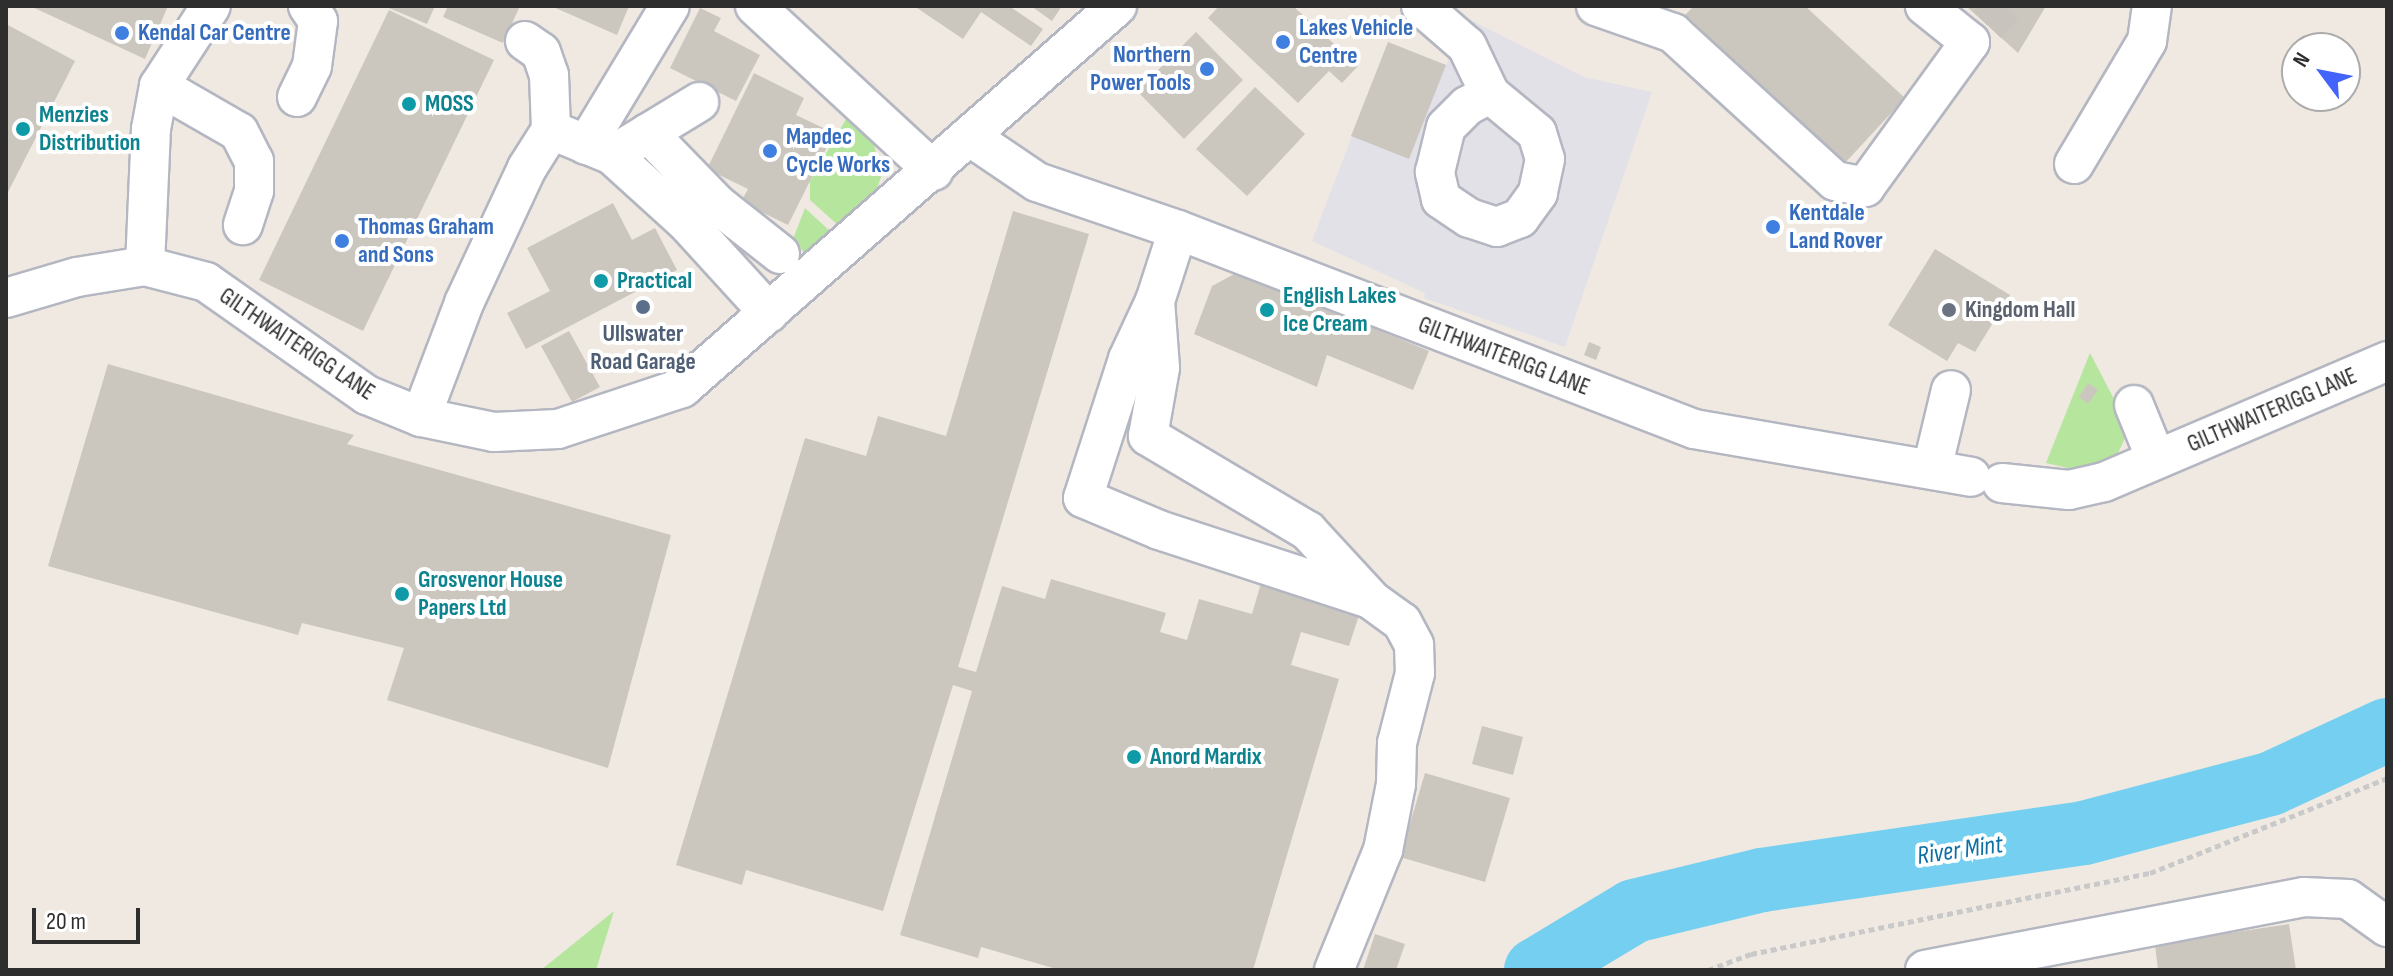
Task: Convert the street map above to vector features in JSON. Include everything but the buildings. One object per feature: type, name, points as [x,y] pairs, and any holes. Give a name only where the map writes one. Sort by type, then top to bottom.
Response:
[{"type":"street","points":[[145,266],[151,129],[159,86],[211,6]]},
{"type":"street","points":[[297,97],[312,66],[318,21],[308,6]]},
{"type":"street","points":[[599,150],[670,6]]},
{"type":"street","points":[[755,6],[934,171]]},
{"type":"street","name":"GILTHWAITERIGG LANE","points":[[6,298],[77,277],[145,266],[206,282],[367,395],[421,417],[494,432],[558,429],[622,413],[682,388],[934,171],[969,136],[1117,6]]},
{"type":"street","points":[[1421,6],[1467,46],[1490,94]]},
{"type":"street","points":[[1596,6],[1673,33],[1835,181],[1865,187],[1979,34],[1925,6]]},
{"type":"street","points":[[2074,164],[2147,41],[2152,6]]},
{"type":"street","points":[[421,417],[464,303],[527,168],[551,130],[549,75],[541,52],[525,41]]},
{"type":"street","points":[[159,86],[239,132],[254,161],[254,191],[243,225]]},
{"type":"street","points":[[599,150],[648,133],[699,102]]},
{"type":"street","points":[[551,130],[599,150],[686,222],[769,313]]},
{"type":"street","points":[[648,133],[718,205],[780,254]]},
{"type":"street","name":"GILTHWAITERIGG LANE","points":[[969,136],[1037,182],[1178,230],[1694,429],[1986,480],[2069,490],[2104,482],[2387,361]]},
{"type":"street","points":[[1178,230],[1155,301],[1128,359],[1083,498],[1159,530],[1370,599]]},
{"type":"street","points":[[1155,301],[1160,368],[1148,436],[1308,531],[1370,599],[1402,622],[1414,645],[1415,673],[1397,743],[1396,784],[1383,850],[1334,970]]},
{"type":"street","points":[[1932,469],[1951,390]]},
{"type":"street","name":"GILTHWAITERIGG LANE","points":[[2134,405],[2156,459]]},
{"type":"street","points":[[1925,970],[1970,966],[2304,897],[2348,899],[2387,927]]},
{"type":"path","points":[[1708,970],[1751,954],[2150,873],[2387,778]]},
{"type":"shaded area","points":[[1467,18],[1584,77],[1652,92],[1565,347],[1424,298],[1425,293],[1312,241],[1388,42],[1446,65],[1469,24]]},
{"type":"green space","points":[[849,114],[873,139],[881,177],[873,200],[839,226],[810,200],[810,181]]},
{"type":"green space","points":[[805,208],[833,234],[806,255],[793,239]]},
{"type":"green space","points":[[2090,353],[2114,399],[2125,438],[2118,453],[2093,467],[2077,470],[2046,463]]},
{"type":"green space","points":[[614,911],[596,970],[541,970]]},
{"type":"waterway","name":"River Mint","points":[[1536,970],[1634,911],[1762,880],[2084,833],[2270,784],[2387,730]]},
{"type":"tunnel","points":[[1987,25],[2005,6]]},
{"type":"place","name":"Kendal Car Centre","points":[[122,33]]},
{"type":"place","name":"Lakes Vehicle Centre","points":[[1283,42]]},
{"type":"place","name":"Northern Power Tools","points":[[1207,69]]},
{"type":"place","name":"MOSS","points":[[409,104]]},
{"type":"place","name":"Menzies Distribution","points":[[23,129]]},
{"type":"place","name":"Mapdec Cycle Works","points":[[770,151]]},
{"type":"place","name":"Kentdale Land Rover","points":[[1773,227]]},
{"type":"place","name":"Thomas Graham and Sons","points":[[342,241]]},
{"type":"place","name":"Practical","points":[[601,281]]},
{"type":"place","name":"Ullswater Road Garage","points":[[643,307]]},
{"type":"place","name":"English Lakes Ice Cream","points":[[1267,310]]},
{"type":"place","name":"Kingdom Hall","points":[[1949,310]]},
{"type":"place","name":"Grosvenor House Papers Ltd","points":[[402,594]]},
{"type":"place","name":"Anord Mardix","points":[[1134,757]]}]
